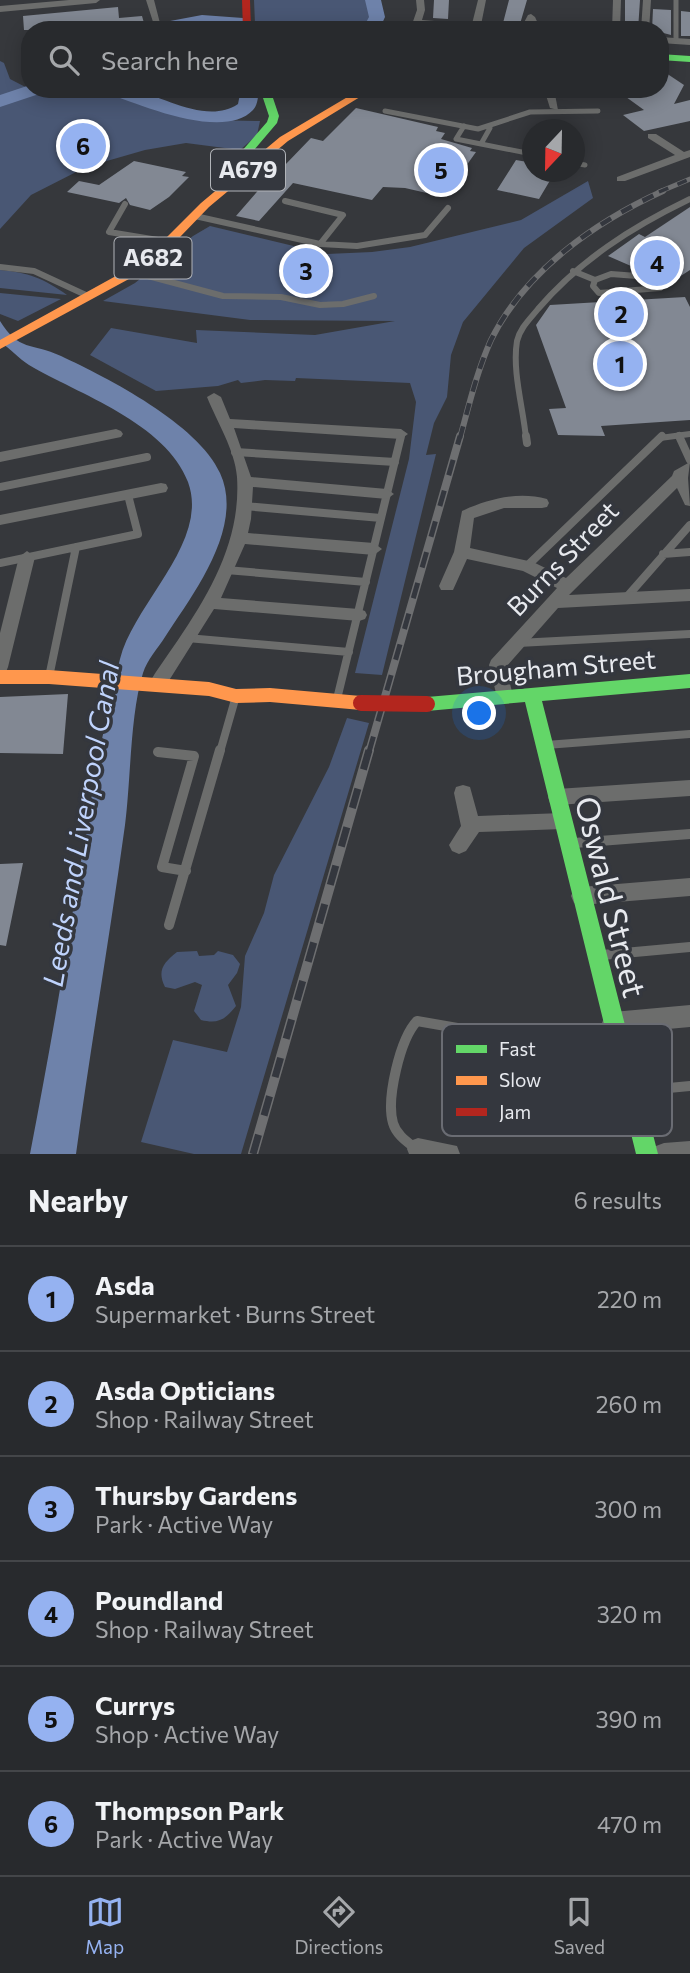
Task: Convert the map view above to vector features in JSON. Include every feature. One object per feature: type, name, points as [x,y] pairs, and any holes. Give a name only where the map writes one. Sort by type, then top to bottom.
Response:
[{"type":"main road","points":[[234,0],[240,21]]},
{"type":"main road","points":[[242,21],[246,0]]},
{"type":"main road","points":[[669,51],[690,53]]},
{"type":"main road","points":[[669,58],[690,59]]},
{"type":"main road","points":[[268,98],[274,116],[290,129]]},
{"type":"main road","points":[[279,98],[290,129]]},
{"type":"main road","name":"A679","points":[[204,205],[290,129],[337,98]]},
{"type":"main road","name":"A679","points":[[290,129],[313,120],[352,98]]},
{"type":"main road","name":"A682","points":[[0,345],[88,299],[147,264],[204,205],[219,182],[262,136],[274,116]]},
{"type":"main road","name":"Brougham Street","points":[[0,677],[49,677],[209,689],[236,696],[270,695],[336,702],[427,704],[690,681]]},
{"type":"main road","name":"Oswald Street","points":[[530,693],[613,1023]]},
{"type":"main road","name":"Oswald Street","points":[[642,1136],[647,1154]]},
{"type":"street","points":[[0,9],[96,0]]},
{"type":"street","points":[[150,0],[154,21]]},
{"type":"street","points":[[416,21],[420,0]]},
{"type":"street","points":[[477,21],[482,0]]},
{"type":"street","points":[[616,21],[617,0]]},
{"type":"street","points":[[646,21],[647,0]]},
{"type":"street","points":[[528,21],[532,12],[534,21]]},
{"type":"street","points":[[669,41],[690,42]]},
{"type":"street","points":[[552,98],[555,108]]},
{"type":"street","points":[[652,136],[687,154]]},
{"type":"street","points":[[621,179],[687,154]]},
{"type":"street","points":[[153,685],[211,603],[239,538],[246,492],[235,452],[214,397]]},
{"type":"street","points":[[224,423],[401,434]]},
{"type":"street","points":[[0,457],[116,434]]},
{"type":"street","points":[[685,471],[689,495]]},
{"type":"street","name":"Burns Street","points":[[504,696],[497,665],[568,586],[685,471]]},
{"type":"street","points":[[243,481],[387,494]]},
{"type":"street","points":[[0,520],[161,488]]},
{"type":"street","points":[[447,586],[462,552],[467,515],[488,505],[529,500],[542,503]]},
{"type":"street","points":[[239,538],[374,550]]},
{"type":"street","points":[[462,552],[527,566],[568,586]]},
{"type":"street","points":[[0,667],[27,557]]},
{"type":"street","points":[[553,602],[690,595]]},
{"type":"street","points":[[211,603],[359,615]]},
{"type":"street","points":[[557,797],[690,788]]},
{"type":"street","points":[[459,845],[471,827],[463,793]]},
{"type":"street","points":[[471,827],[563,821]]},
{"type":"street","points":[[581,896],[690,887]]},
{"type":"street","points":[[613,1023],[690,1016]]},
{"type":"street","points":[[418,1149],[449,1154]]},
{"type":"street","points":[[664,1154],[690,1152]]},
{"type":"lane","points":[[676,0],[676,41]]},
{"type":"lane","points":[[385,111],[464,126],[490,128],[512,117],[555,108],[598,111]]},
{"type":"lane","points":[[464,126],[456,139],[522,152]]},
{"type":"lane","points":[[481,144],[490,128]]},
{"type":"lane","points":[[527,443],[517,339],[552,290],[573,271],[654,216],[690,199]]},
{"type":"lane","points":[[285,201],[343,215],[320,244]]},
{"type":"lane","points":[[125,204],[109,232],[170,242]]},
{"type":"lane","points":[[204,205],[320,244],[357,246],[425,235],[448,208]]},
{"type":"lane","points":[[0,267],[34,271],[88,299]]},
{"type":"lane","points":[[573,271],[595,280]]},
{"type":"lane","points":[[133,272],[180,288],[223,296],[281,297],[320,305],[343,304],[374,296]]},
{"type":"lane","points":[[638,274],[660,288],[602,293],[596,291],[595,280],[602,276],[638,274]]},
{"type":"lane","points":[[336,702],[401,434]]},
{"type":"lane","points":[[527,566],[662,436],[690,434]]},
{"type":"lane","points":[[679,435],[690,460]]},
{"type":"lane","points":[[235,452],[395,462]]},
{"type":"lane","points":[[0,487],[147,457]]},
{"type":"lane","points":[[0,563],[138,534],[128,495]]},
{"type":"lane","points":[[244,506],[381,518]]},
{"type":"lane","points":[[625,599],[690,525]]},
{"type":"lane","points":[[49,677],[76,547]]},
{"type":"lane","points":[[663,554],[690,552]]},
{"type":"lane","points":[[226,570],[366,582]]},
{"type":"lane","points":[[517,643],[690,634]]},
{"type":"lane","points":[[187,638],[349,652]]},
{"type":"lane","points":[[169,925],[236,696]]},
{"type":"lane","points":[[543,745],[690,734]]},
{"type":"lane","points":[[159,752],[194,756],[162,867],[186,871]]},
{"type":"lane","points":[[568,844],[690,834]]},
{"type":"lane","points":[[596,956],[690,947]]},
{"type":"lane","points":[[418,1149],[403,1140],[392,1122],[390,1107],[406,1033],[417,1021],[442,1025]]},
{"type":"lane","points":[[672,1088],[690,1086]]},
{"type":"shaded area","points":[[254,0],[368,0],[373,17],[370,21],[255,21]]},
{"type":"shaded area","points":[[0,61],[4,63],[10,79],[21,85],[21,98],[132,98],[206,120],[260,121],[257,135],[240,150],[186,143],[145,150],[86,167],[31,195],[0,229]]},
{"type":"shaded area","points":[[588,181],[593,198],[524,248],[463,322],[451,355],[447,397],[434,423],[426,455],[436,454],[382,675],[355,673],[409,459],[416,402],[410,383],[296,378],[295,381],[265,380],[241,383],[238,380],[218,386],[156,391],[90,355],[111,328],[197,343],[196,330],[315,335],[395,321],[250,320],[103,301],[135,283],[193,236],[210,226],[327,254],[372,252],[410,247],[521,220]]},
{"type":"shaded area","points":[[0,270],[35,277],[67,295],[0,288]]},
{"type":"shaded area","points":[[0,293],[61,299],[18,321],[0,314]]},
{"type":"shaded area","points":[[0,321],[13,338],[61,356],[103,377],[172,420],[209,455],[220,473],[226,494],[226,515],[212,559],[189,601],[147,663],[139,690],[133,727],[125,825],[76,1154],[30,1154],[59,998],[94,781],[120,659],[140,616],[180,550],[189,527],[192,505],[188,482],[177,461],[161,443],[119,412],[25,362],[0,342]]},
{"type":"shaded area","points":[[347,718],[369,723],[241,1154],[194,1154],[141,1142],[173,1040],[227,1052],[241,1007],[245,956],[264,913],[274,875],[329,767]]},
{"type":"shaded area","points":[[197,951],[199,956],[214,955],[218,951],[233,955],[240,964],[228,985],[236,1006],[221,1020],[201,1020],[194,1011],[202,985],[195,982],[175,989],[165,987],[162,972],[172,956],[177,952]]},
{"type":"building","points":[[434,0],[449,0],[448,19],[433,18]]},
{"type":"building","points":[[509,0],[527,0],[521,21],[504,21]]},
{"type":"building","points":[[625,0],[640,0],[639,21],[625,21]]},
{"type":"building","points":[[118,7],[119,18],[142,16],[143,21],[23,21],[23,16]]},
{"type":"building","points":[[653,9],[671,10],[671,35],[669,21],[652,21]]},
{"type":"building","points":[[681,11],[690,12],[690,36],[681,36]]},
{"type":"building","points":[[669,75],[684,85],[674,104],[690,100],[690,121],[644,131],[623,115],[644,110],[627,98],[669,98]]},
{"type":"building","points":[[356,108],[438,127],[436,131],[445,133],[441,139],[472,148],[470,151],[476,152],[444,197],[405,188],[383,187],[372,200],[293,183],[259,221],[236,216],[281,164],[285,165],[311,138],[323,141]]},
{"type":"building","points":[[516,160],[522,161],[522,182],[549,182],[539,199],[497,190]]},
{"type":"building","points":[[134,161],[186,172],[182,176],[189,177],[169,197],[150,210],[130,205],[126,198],[119,203],[67,192],[79,181],[99,185]]},
{"type":"building","points":[[690,207],[690,270],[670,283],[608,256],[639,234],[645,237]]},
{"type":"building","points":[[685,297],[690,307],[690,420],[601,426],[605,436],[558,435],[549,409],[566,408],[536,325],[550,305]]},
{"type":"building","points":[[68,694],[63,754],[0,753],[0,697]]},
{"type":"building","points":[[23,863],[6,946],[0,945],[0,864]]},
{"type":"waterway","points":[[373,0],[377,17],[375,21]]},
{"type":"waterway","points":[[189,21],[225,21]]},
{"type":"waterway","points":[[0,101],[21,94]]},
{"type":"waterway","points":[[137,98],[192,114],[215,117],[234,115],[247,106],[248,98]]},
{"type":"railway","points":[[659,192],[690,179]]},
{"type":"railway","points":[[460,438],[477,376],[491,340],[505,315],[523,292],[564,251],[612,218],[663,191]]},
{"type":"railway","points":[[369,752],[460,436]]},
{"type":"railway","points":[[253,1154],[369,750]]},
{"type":"traffic: fast","points":[[669,58],[690,59]]},
{"type":"traffic: fast","points":[[239,161],[272,123],[274,116],[268,98]]},
{"type":"traffic: fast","points":[[427,704],[690,681]]},
{"type":"traffic: fast","points":[[531,693],[614,1024]]},
{"type":"traffic: fast","points":[[642,1136],[647,1154]]},
{"type":"traffic: slow","points":[[0,345],[147,264],[205,205],[284,139],[353,98]]},
{"type":"traffic: slow","points":[[0,677],[49,677],[209,689],[236,696],[270,695],[361,703]]},
{"type":"traffic: jam","points":[[246,0],[247,21]]},
{"type":"traffic: jam","points":[[361,703],[427,704]]},
{"type":"place","name":"Thompson Park","points":[[83,146]]},
{"type":"place","name":"Currys","points":[[441,170]]},
{"type":"place","name":"Poundland","points":[[657,263]]},
{"type":"place","name":"Thursby Gardens","points":[[306,271]]},
{"type":"place","name":"Asda Opticians","points":[[621,314]]},
{"type":"place","name":"Asda","points":[[620,364]]},
{"type":"water label","name":"Leeds and Liverpool Canal","points":[[81,824]]}]
